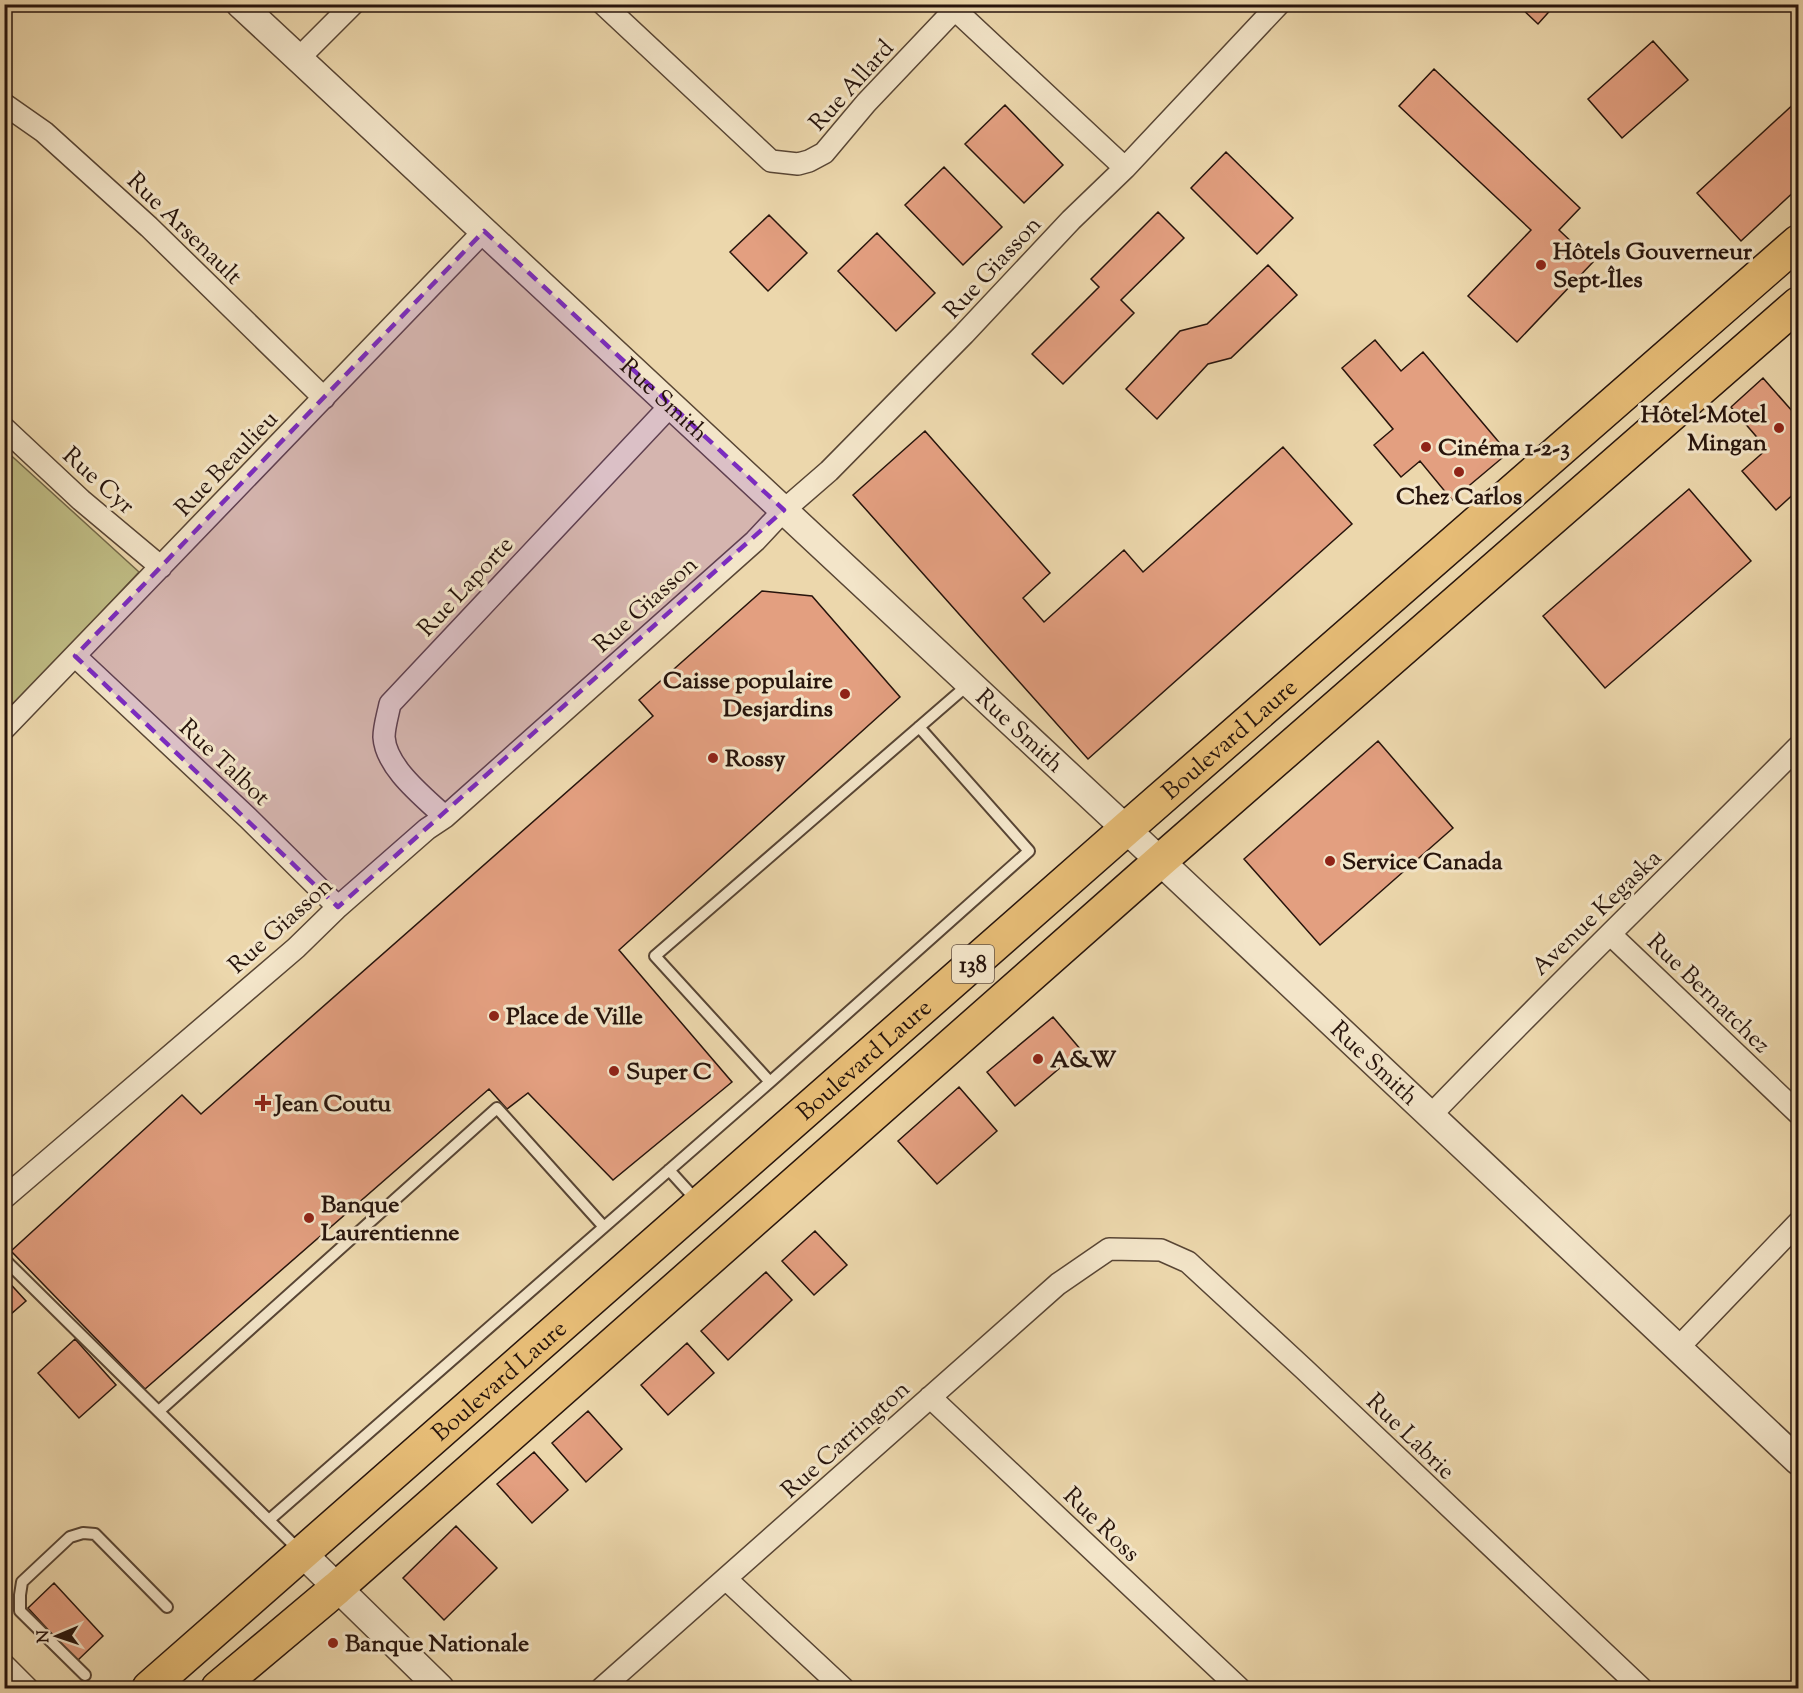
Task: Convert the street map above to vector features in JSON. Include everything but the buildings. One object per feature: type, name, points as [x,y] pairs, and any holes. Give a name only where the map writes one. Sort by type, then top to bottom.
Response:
[{"type":"highway","name":"Boulevard Laure","points":[[149,1689],[1126,829],[1798,242]]},
{"type":"highway","name":"Boulevard Laure","points":[[218,1689],[337,1588],[1160,861],[1798,304]]},
{"type":"street","name":"Rue Smith","points":[[240,4],[970,683],[1798,1461]]},
{"type":"street","points":[[298,58],[353,4]]},
{"type":"street","name":"Rue Allard","points":[[603,4],[771,161],[798,164],[824,153],[866,103],[955,6]]},
{"type":"street","name":"Rue Giasson","points":[[4,1198],[296,948],[338,907],[427,828],[445,817],[755,541],[784,510],[829,471],[964,334],[1071,220],[1125,168],[1279,4]]},
{"type":"street","points":[[955,6],[1125,168]]},
{"type":"street","name":"Rue Arsenault","points":[[4,104],[44,132],[148,227],[324,398]]},
{"type":"street","name":"Rue Beaulieu","points":[[7,722],[75,656],[484,231]]},
{"type":"street","name":"Rue Laporte","points":[[445,817],[401,775],[390,754],[384,737],[390,704],[670,405]]},
{"type":"street","name":"Rue Cyr","points":[[4,428],[81,500],[161,567]]},
{"type":"street","name":"Rue Talbot","points":[[75,656],[248,818],[338,907]]},
{"type":"street","name":"Avenue Kegaska","points":[[1431,1115],[1518,1024],[1798,747]]},
{"type":"street","name":"Rue Bernatchez","points":[[1610,934],[1794,1100]]},
{"type":"street","points":[[1678,1348],[1798,1223]]},
{"type":"street","name":"Rue Carrington","points":[[602,1689],[1058,1284],[1109,1249],[1132,1250]]},
{"type":"street","name":"Rue Labrie","points":[[1132,1250],[1161,1250],[1188,1262],[1641,1689]]},
{"type":"street","name":"Rue Ross","points":[[930,1397],[1239,1689]]},
{"type":"street","points":[[302,1553],[440,1689]]},
{"type":"street","points":[[726,1578],[843,1689]]},
{"type":"street","points":[[4,1665],[27,1689]]},
{"type":"lane","points":[[770,1082],[655,956],[970,683]]},
{"type":"lane","points":[[269,1520],[770,1082],[1029,851],[919,727]]},
{"type":"lane","points":[[159,1411],[497,1108],[604,1227]]},
{"type":"lane","points":[[669,1170],[700,1204]]},
{"type":"lane","points":[[4,1259],[302,1553]]},
{"type":"lane","points":[[85,1675],[20,1611],[22,1582],[70,1537],[83,1533],[95,1534],[166,1607]]},
{"type":"highlighted area","points":[[484,231],[784,510],[338,907],[75,656]]},
{"type":"shaded area","points":[[4,449],[139,572],[11,709],[4,703]]},
{"type":"place","name":"Hôtels Gouverneur Sept-Îles","points":[[1541,265]]},
{"type":"place","name":"Hôtel-Motel Mingan","points":[[1779,428]]},
{"type":"place","name":"Cinéma 1-2-3","points":[[1426,447]]},
{"type":"place","name":"Chez Carlos","points":[[1459,472]]},
{"type":"place","name":"Caisse populaire Desjardins","points":[[845,694]]},
{"type":"place","name":"Rossy","points":[[713,758]]},
{"type":"place","name":"Service Canada","points":[[1330,861]]},
{"type":"place","name":"Place de Ville","points":[[494,1016]]},
{"type":"place","name":"A&W","points":[[1038,1059]]},
{"type":"place","name":"Super C","points":[[614,1071]]},
{"type":"place","name":"Jean Coutu","points":[[263,1103]]},
{"type":"place","name":"Banque Laurentienne","points":[[309,1218]]},
{"type":"place","name":"Banque Nationale","points":[[333,1643]]}]
